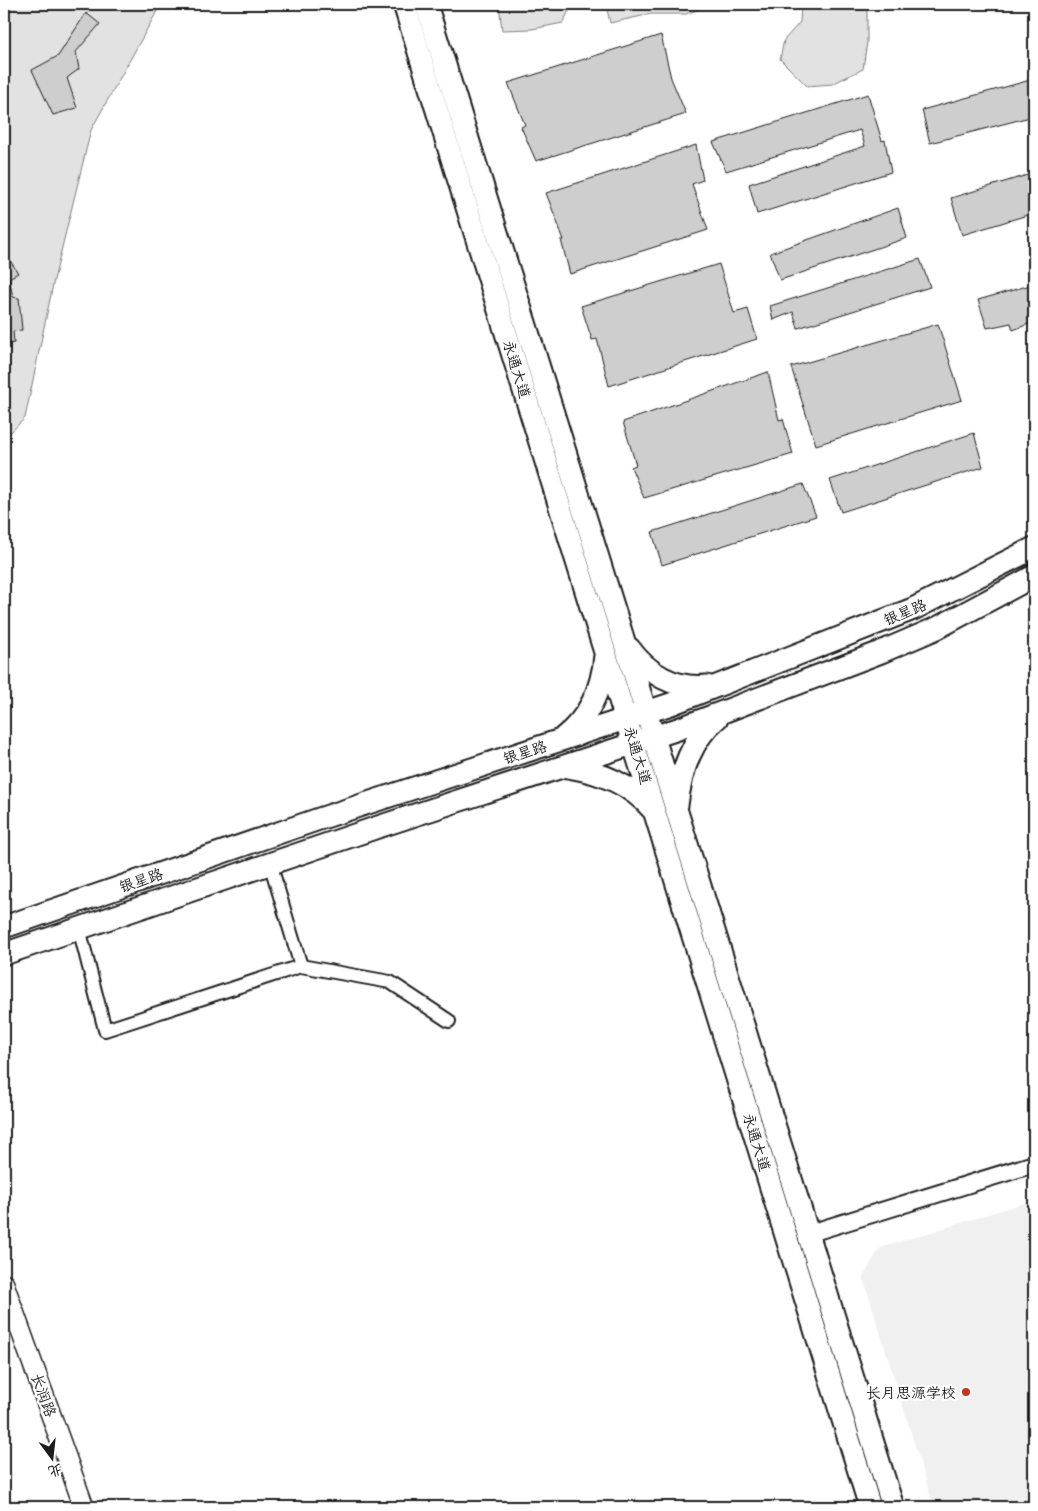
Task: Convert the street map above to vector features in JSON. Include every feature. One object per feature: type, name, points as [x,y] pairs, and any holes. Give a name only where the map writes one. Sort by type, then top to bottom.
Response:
[{"type":"main road","name":"永通大道","points":[[404,4],[615,645]]},
{"type":"main road","name":"永通大道","points":[[426,4],[615,645],[666,811],[870,1507]]},
{"type":"main road","name":"银星路","points":[[4,927],[328,816],[637,716],[913,609],[1034,548]]},
{"type":"main road","name":"银星路","points":[[4,954],[270,863],[565,767],[725,711],[872,655],[929,631],[1034,576]]},
{"type":"main road","points":[[558,742],[580,722],[595,698],[615,645],[650,670],[675,684],[701,687],[720,685]]},
{"type":"main road","points":[[565,767],[602,774],[616,780],[666,811],[680,783],[689,755],[704,730],[725,711]]},
{"type":"main road","name":"永通大道","points":[[666,811],[807,1234],[892,1507]]},
{"type":"main road","name":"长润路","points":[[4,1284],[84,1507]]},
{"type":"main road","name":"长润路","points":[[4,1317],[71,1507]]},
{"type":"street","points":[[270,863],[301,966]]},
{"type":"street","points":[[79,928],[105,1030],[301,966],[390,982],[450,1021]]},
{"type":"street","points":[[807,1234],[1034,1164]]},
{"type":"shaded area","points":[[4,4],[161,4],[91,130],[54,280],[25,418],[4,439]]},
{"type":"shaded area","points":[[499,4],[572,4],[563,23],[532,29],[502,30]]},
{"type":"shaded area","points":[[584,4],[713,4],[686,14],[651,14],[610,23],[607,9]]},
{"type":"shaded area","points":[[798,4],[869,4],[867,11],[867,42],[863,69],[832,84],[807,86],[780,59],[784,40],[800,22],[801,5]]},
{"type":"shaded area","name":"长月思源学校","points":[[1034,1200],[1034,1507],[934,1507],[863,1277],[880,1248]]},
{"type":"building","points":[[86,13],[100,24],[76,52],[79,69],[67,78],[77,108],[53,115],[32,70],[58,56]]},
{"type":"building","points":[[661,35],[671,78],[686,114],[536,161],[521,127],[525,125],[508,83]]},
{"type":"building","points":[[1034,79],[1034,116],[930,143],[922,110]]},
{"type":"building","points":[[868,94],[882,141],[885,140],[891,172],[757,214],[749,184],[865,146],[860,130],[726,171],[713,142]]},
{"type":"building","points":[[696,145],[703,180],[692,184],[708,230],[570,274],[561,240],[564,240],[546,193]]},
{"type":"building","points":[[1034,173],[1034,213],[962,235],[951,198]]},
{"type":"building","points":[[898,208],[907,238],[780,280],[770,253]]},
{"type":"building","points":[[4,251],[18,273],[9,278],[13,297],[19,298],[22,330],[13,331],[14,343],[4,345]]},
{"type":"building","points":[[920,259],[930,287],[798,328],[793,312],[773,320],[770,306]]},
{"type":"building","points":[[719,264],[734,313],[748,309],[757,339],[609,386],[597,339],[592,340],[581,306]]},
{"type":"building","points":[[1034,284],[1034,322],[1013,330],[1011,323],[987,328],[978,300]]},
{"type":"building","points":[[938,324],[962,400],[816,445],[791,367]]},
{"type":"building","points":[[768,372],[779,420],[783,419],[793,454],[644,498],[631,467],[636,465],[623,422]]},
{"type":"building","points":[[974,433],[983,467],[841,512],[830,480]]},
{"type":"building","points":[[803,484],[816,516],[662,565],[652,532]]},
{"type":"place","name":"长月思源学校","points":[[966,1392]]}]
